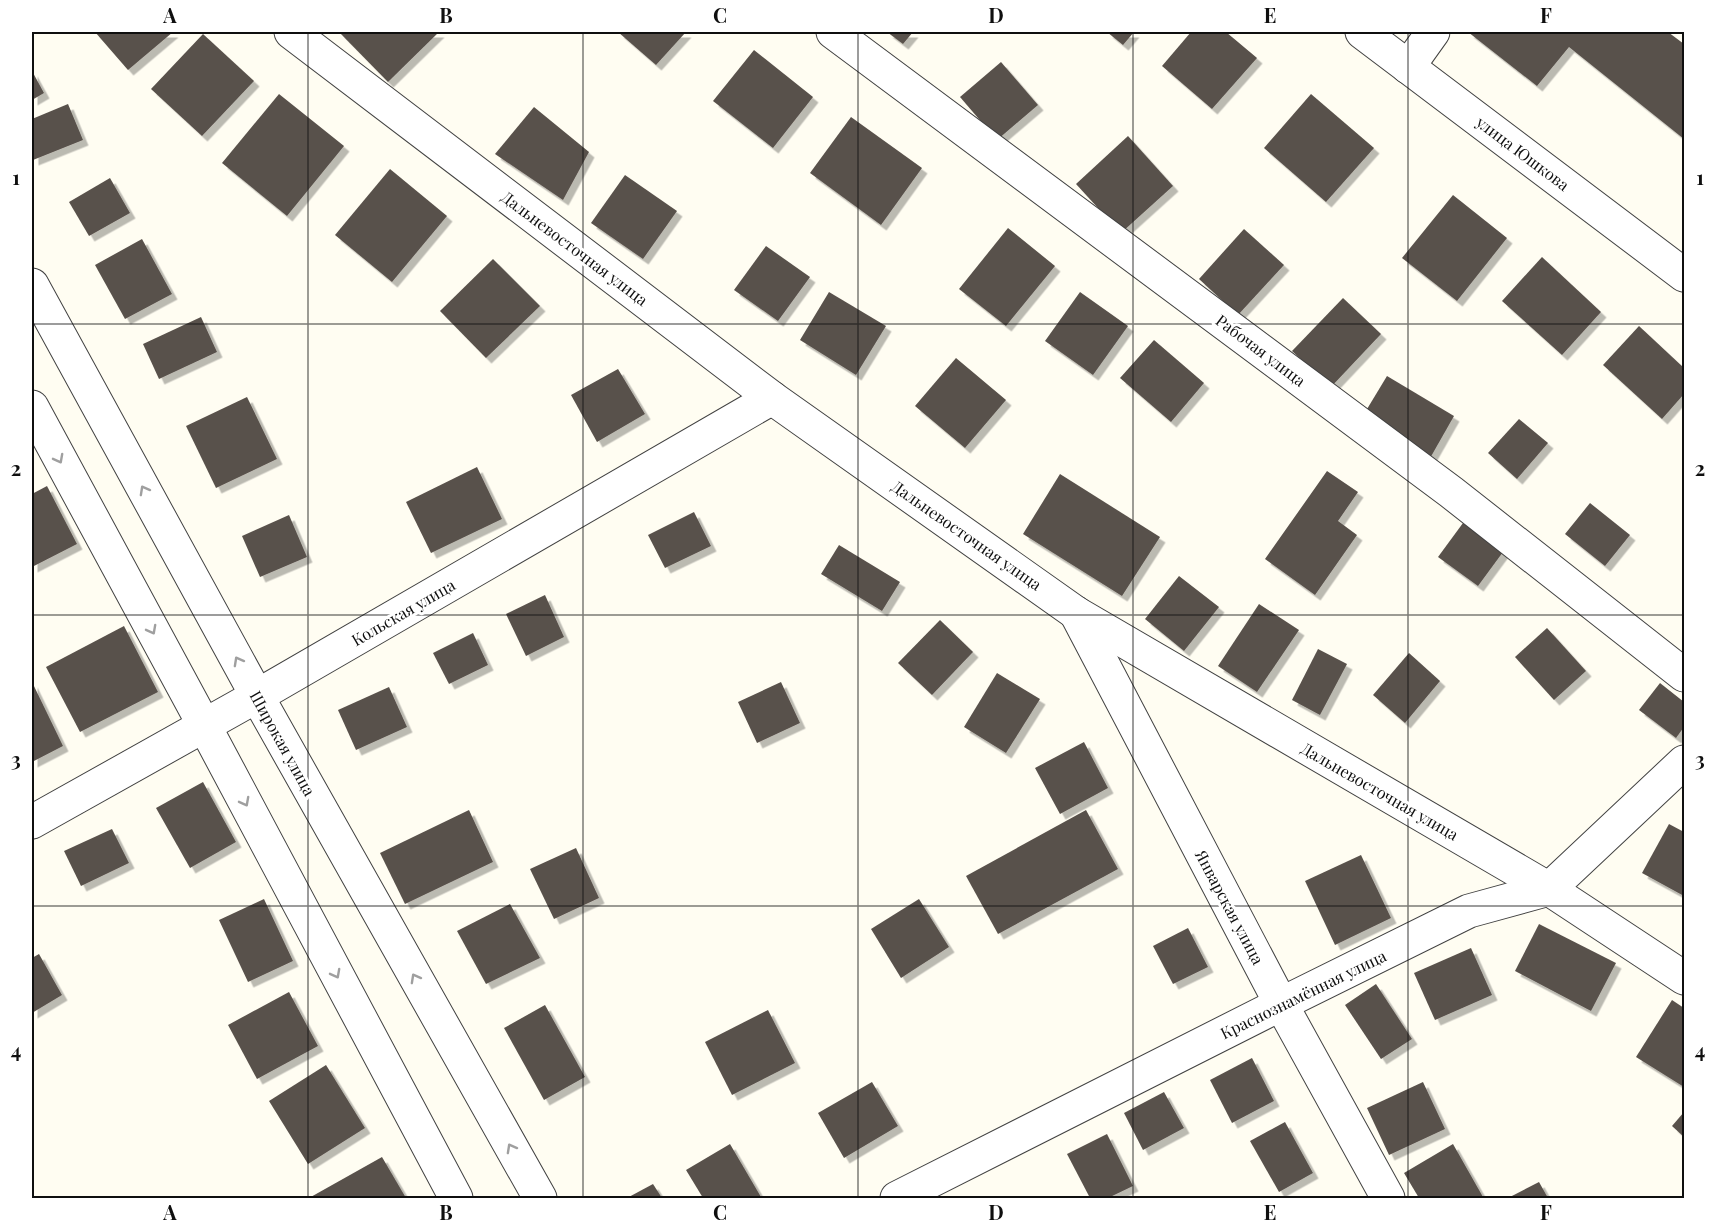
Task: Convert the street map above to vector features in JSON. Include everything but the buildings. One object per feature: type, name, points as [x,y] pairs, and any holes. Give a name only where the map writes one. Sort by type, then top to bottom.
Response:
[{"type":"street","name":"Дальневосточная улица","points":[[291,32],[772,398],[1076,613],[1549,890],[1684,978]]},
{"type":"street","name":"Рабочая улица","points":[[833,32],[1451,492],[1684,675]]},
{"type":"street","name":"улица Юшкова","points":[[1362,32],[1684,275]]},
{"type":"street","points":[[1408,67],[1433,32]]},
{"type":"street","name":"Широкая улица","points":[[32,285],[257,696],[540,1198]]},
{"type":"street","name":"Кольская улица","points":[[32,822],[257,696],[772,398]]},
{"type":"street","points":[[32,407],[456,1198]]},
{"type":"street","name":"Январская улица","points":[[1076,613],[1281,1004],[1388,1198]]},
{"type":"street","name":"Краснознамённая улица","points":[[897,1198],[1469,911],[1549,890],[1684,762]]}]
